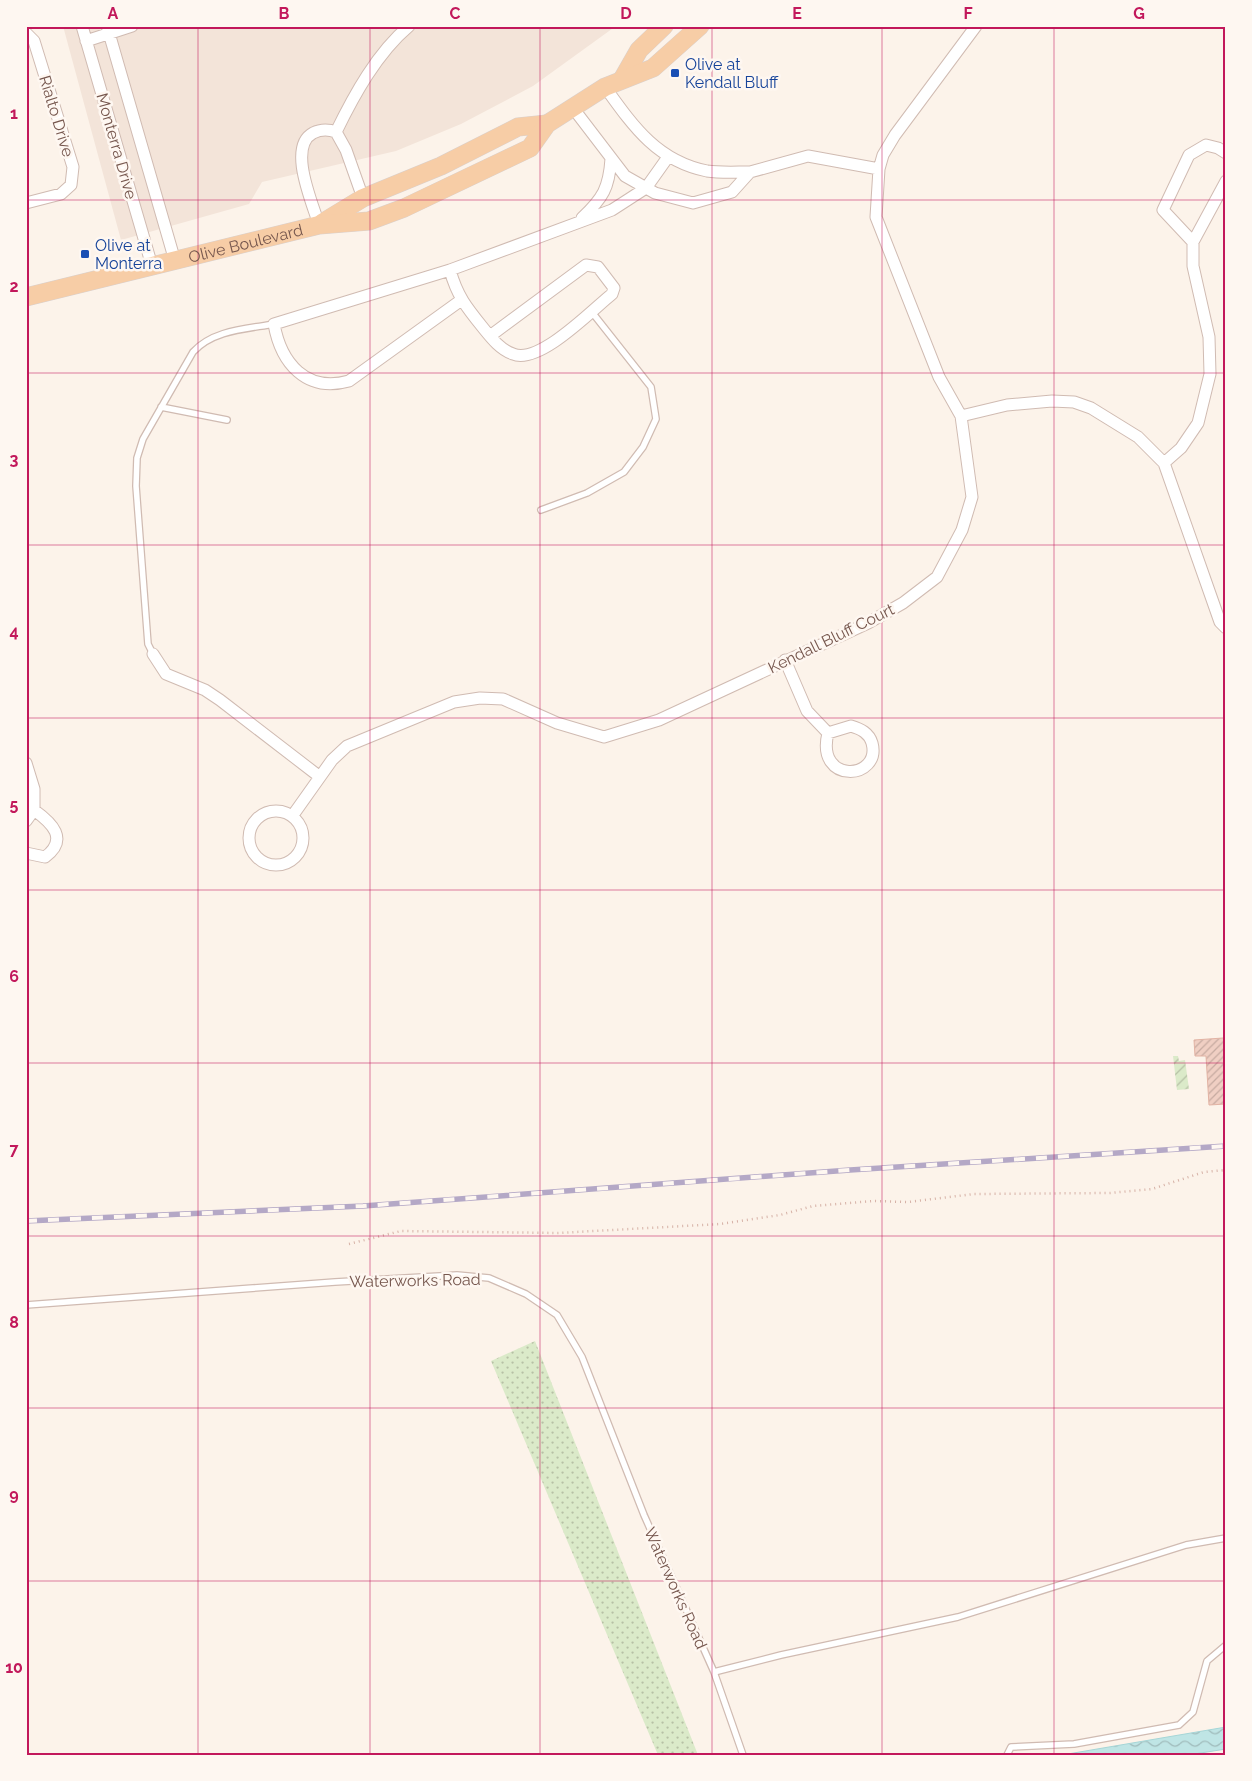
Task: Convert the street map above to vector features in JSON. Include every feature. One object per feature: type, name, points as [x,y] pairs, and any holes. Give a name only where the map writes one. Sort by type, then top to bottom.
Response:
[{"type":"main road","points":[[623,78],[639,50],[664,26]]},
{"type":"main road","name":"Olive Boulevard","points":[[26,297],[319,225],[369,220],[438,194],[530,148],[547,124],[605,87],[623,78],[653,68],[700,26]]},
{"type":"main road","name":"Olive Boulevard","points":[[319,225],[363,198],[441,166],[518,127],[547,124]]},
{"type":"street","name":"Monterra Drive","points":[[82,26],[152,266]]},
{"type":"street","points":[[86,41],[108,30],[132,26]]},
{"type":"street","points":[[336,132],[381,56],[395,38],[409,26]]},
{"type":"street","name":"Kendall Bluff Court","points":[[293,815],[332,760],[347,746],[366,736],[454,702],[480,698],[503,699],[557,723],[604,737],[659,720],[868,623],[903,603],[937,576],[962,530],[972,497],[961,416],[939,377],[876,217],[879,169],[883,155],[895,135],[976,26]]},
{"type":"street","name":"Monterra Drive","points":[[108,30],[175,261]]},
{"type":"street","name":"Rialto Drive","points":[[26,33],[34,41],[73,167],[71,185],[60,194],[26,203]]},
{"type":"street","points":[[605,87],[633,126],[668,157],[708,171],[750,172],[808,156],[879,169]]},
{"type":"street","points":[[573,108],[625,176],[672,200],[693,203],[732,192],[750,172]]},
{"type":"street","points":[[319,225],[301,159],[302,148],[310,135],[326,130],[336,132],[346,150],[363,198]]},
{"type":"street","points":[[1193,242],[1163,210],[1189,155],[1206,145],[1218,148],[1226,153]]},
{"type":"street","points":[[460,301],[349,381],[337,384],[314,382],[302,376],[281,348],[274,324],[450,270],[612,210],[646,188],[668,157]]},
{"type":"street","points":[[579,221],[604,194],[610,180],[611,159]]},
{"type":"street","points":[[1164,463],[1181,448],[1198,423],[1210,374],[1209,337],[1194,266],[1193,242],[1226,181]]},
{"type":"street","points":[[450,270],[460,301],[490,336],[502,348],[514,355],[527,356],[543,350],[612,294],[614,288],[598,267],[592,264],[586,265],[490,336]]},
{"type":"street","points":[[961,416],[1007,405],[1052,401],[1074,402],[1091,408],[1138,437],[1164,463],[1220,622],[1226,628]]},
{"type":"street","points":[[153,654],[166,674],[205,690],[220,700],[320,777]]},
{"type":"street","points":[[785,660],[807,711],[828,733],[827,752],[835,768],[852,772],[865,767],[870,761],[872,754],[870,739],[859,728],[844,727],[828,733]]},
{"type":"street","points":[[26,763],[34,789],[34,810],[26,820]]},
{"type":"street","points":[[26,853],[45,857],[53,851],[57,842],[54,828],[34,810]]},
{"type":"street","points":[[272,811],[281,811],[293,815],[302,832],[302,846],[297,854],[286,863],[277,865],[263,863],[250,849],[250,826],[262,814],[272,811]]},
{"type":"lane","points":[[541,510],[587,493],[624,472],[643,447],[656,419],[651,387],[590,311]]},
{"type":"lane","points":[[153,654],[148,644],[136,486],[137,458],[143,440],[193,352],[202,342],[225,333],[274,324]]},
{"type":"lane","points":[[161,407],[227,420]]},
{"type":"lane","name":"Waterworks Road","points":[[26,1305],[457,1275],[489,1278],[526,1294],[557,1315],[582,1357],[644,1515],[714,1672],[743,1755]]},
{"type":"lane","points":[[714,1672],[781,1655],[958,1617],[1186,1545],[1226,1538]]},
{"type":"lane","points":[[1007,1755],[1011,1748],[1074,1744],[1179,1725],[1193,1712],[1208,1661],[1226,1644]]},
{"type":"path","points":[[349,1244],[401,1232],[558,1233],[720,1224],[780,1215],[813,1206],[873,1201],[908,1202],[974,1194],[1110,1194],[1152,1188],[1204,1172],[1226,1170]]},
{"type":"shaded area","points":[[63,26],[616,26],[533,86],[461,124],[396,151],[262,182],[249,204],[121,240]]},
{"type":"green space","points":[[1173,1056],[1178,1056],[1179,1061],[1185,1060],[1189,1089],[1177,1090]]},
{"type":"green space","points":[[535,1341],[698,1755],[658,1755],[491,1361]]},
{"type":"water","points":[[1226,1727],[1226,1749],[1188,1755],[1062,1755]]},
{"type":"building","points":[[1226,1038],[1226,1104],[1209,1105],[1206,1056],[1195,1056],[1194,1040]]},
{"type":"railway","points":[[26,1221],[363,1206],[850,1170],[1226,1146]]},
{"type":"place","name":"Olive at Kendall Bluff","points":[[675,73]]},
{"type":"place","name":"Olive at Monterra","points":[[85,254]]}]
